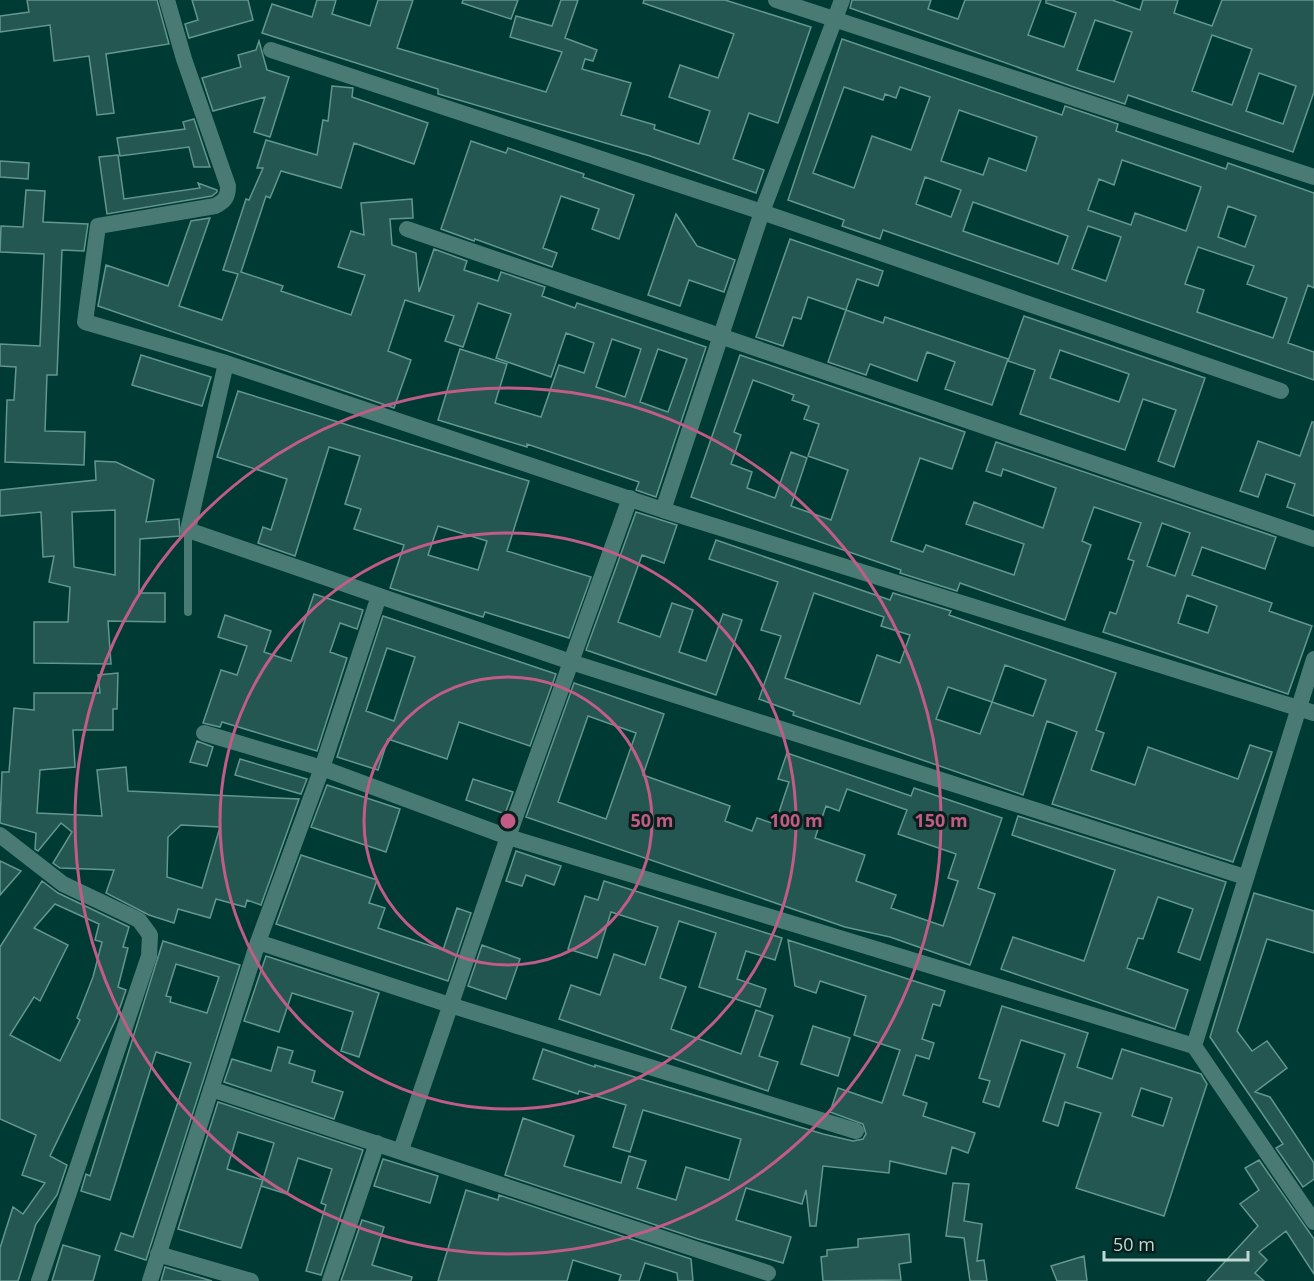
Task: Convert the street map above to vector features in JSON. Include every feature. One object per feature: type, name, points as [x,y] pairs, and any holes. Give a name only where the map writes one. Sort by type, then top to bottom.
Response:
[{"type":"street","points":[[167,0],[184,59],[228,186],[228,193],[224,202],[215,206],[99,226],[86,322],[226,363],[663,510],[1306,710]]},
{"type":"street","points":[[776,0],[1314,177]]},
{"type":"street","points":[[663,510],[723,336],[762,212],[842,0]]},
{"type":"street","points":[[271,50],[762,212],[1281,391]]},
{"type":"street","points":[[407,230],[1314,539]]},
{"type":"street","points":[[226,363],[188,530],[571,662],[1245,877]]},
{"type":"street","points":[[401,1150],[508,837],[630,498]]},
{"type":"street","points":[[150,1281],[258,942],[322,768],[379,596]]},
{"type":"street","points":[[1194,1046],[1245,877],[1306,710],[1314,659]]},
{"type":"street","points":[[204,733],[322,768],[508,837],[1194,1046],[1314,1222]]},
{"type":"street","points":[[0,835],[63,884],[139,920],[150,936],[149,956],[39,1281]]},
{"type":"street","points":[[258,942],[450,1005],[856,1131]]},
{"type":"street","points":[[211,1089],[768,1273]]},
{"type":"street","points":[[330,1281],[377,1143]]},
{"type":"street","points":[[158,1254],[251,1281]]},
{"type":"lane","points":[[188,530],[188,612]]},
{"type":"building","points":[[27,0],[157,0],[169,44],[106,54],[114,113],[97,115],[89,56],[54,61],[50,25],[0,32],[0,16],[29,12]]},
{"type":"building","points":[[192,0],[248,0],[253,20],[189,38],[185,24],[198,20]]},
{"type":"building","points":[[317,0],[336,0],[332,14],[370,26],[378,0],[413,0],[397,48],[546,92],[562,52],[510,37],[516,16],[552,26],[561,0],[578,0],[565,38],[597,50],[593,61],[585,59],[582,69],[631,83],[621,115],[655,125],[654,129],[699,144],[710,111],[669,97],[680,65],[718,78],[734,34],[643,3],[644,0],[725,0],[811,27],[778,123],[749,113],[733,159],[764,170],[756,193],[650,156],[438,94],[438,89],[262,33],[272,4],[312,17]]},
{"type":"building","points":[[463,0],[518,0],[511,19],[462,3]]},
{"type":"building","points":[[852,0],[931,0],[928,9],[958,19],[965,0],[1041,0],[1028,35],[1064,47],[1076,13],[1046,3],[1046,0],[1112,0],[1140,10],[1143,0],[1178,0],[1174,13],[1212,26],[1222,0],[1314,0],[1314,92],[1293,152],[1128,95],[1125,104],[850,8]],"holes":[[[1095,20],[1132,32],[1114,82],[1077,70]],[[1212,35],[1252,49],[1232,105],[1192,91]],[[1259,73],[1296,86],[1283,124],[1246,111]]]},
{"type":"building","points":[[842,39],[1062,115],[1065,106],[1118,124],[1116,131],[1226,169],[1228,163],[1314,193],[1314,288],[1308,285],[1288,343],[1314,352],[1314,380],[883,230],[880,239],[842,226],[844,220],[788,200]],"holes":[[[844,87],[883,100],[885,94],[896,98],[900,87],[930,97],[911,150],[872,136],[854,188],[813,173]],[[959,110],[1037,137],[1026,171],[989,158],[983,175],[941,161]],[[1122,160],[1201,187],[1186,231],[1135,213],[1131,225],[1088,210],[1099,179],[1114,185]],[[925,177],[961,190],[951,217],[916,204]],[[973,202],[1068,236],[1058,264],[963,231]],[[1228,206],[1256,216],[1245,247],[1218,237]],[[1088,226],[1121,237],[1106,281],[1072,269]],[[1198,247],[1254,266],[1247,284],[1287,298],[1273,338],[1197,312],[1204,290],[1185,284]]]},
{"type":"building","points":[[259,41],[267,70],[289,77],[270,137],[254,132],[265,97],[213,111],[202,78],[241,67],[238,55],[256,50]]},
{"type":"building","points":[[332,86],[353,88],[352,97],[428,123],[414,164],[354,143],[341,188],[281,171],[270,198],[266,196],[241,272],[283,286],[281,291],[351,315],[365,275],[338,267],[351,231],[364,235],[361,203],[412,199],[413,218],[390,219],[392,245],[416,253],[419,292],[434,249],[467,261],[464,270],[498,281],[501,272],[545,287],[542,296],[575,308],[577,303],[706,347],[656,497],[636,490],[639,482],[527,444],[527,447],[438,420],[460,349],[507,364],[495,403],[541,417],[559,365],[584,373],[594,343],[566,333],[551,377],[496,358],[511,314],[478,303],[463,347],[445,341],[454,316],[405,300],[388,351],[411,360],[394,408],[98,306],[106,265],[168,286],[191,221],[210,218],[179,306],[222,320],[238,274],[223,270],[246,199],[249,200],[263,168],[257,168],[266,140],[317,155],[323,120],[328,121]],"holes":[[[612,339],[641,349],[625,397],[596,387]],[[658,349],[687,359],[668,412],[640,402]]]},
{"type":"building","points":[[194,119],[210,167],[194,167],[189,147],[120,156],[117,138],[185,129],[183,122]]},
{"type":"building","points":[[471,141],[506,153],[508,148],[584,174],[583,177],[634,195],[619,239],[592,229],[599,209],[561,196],[543,248],[557,253],[552,267],[441,229]]},
{"type":"building","points":[[118,155],[124,199],[200,188],[198,183],[217,190],[217,192],[212,196],[107,214],[99,157]]},
{"type":"building","points":[[0,161],[29,163],[28,179],[0,177]]},
{"type":"building","points":[[26,190],[45,191],[43,222],[88,224],[84,251],[62,250],[57,375],[47,375],[45,431],[85,432],[84,465],[5,462],[7,400],[14,400],[16,367],[0,366],[0,344],[40,346],[44,254],[0,252],[1,226],[23,227]]},
{"type":"building","points":[[676,214],[697,246],[735,260],[724,292],[689,280],[680,306],[648,295]]},
{"type":"building","points":[[790,239],[883,271],[878,286],[857,279],[846,310],[808,297],[801,319],[793,317],[783,346],[756,337]]},
{"type":"building","points":[[846,310],[883,323],[885,317],[1008,359],[992,405],[945,389],[955,362],[927,352],[917,381],[870,364],[866,375],[828,362]]},
{"type":"building","points":[[1024,316],[1205,378],[1174,467],[1158,461],[1176,410],[1143,399],[1125,450],[1020,414],[1035,370],[1008,361]],"holes":[[[1060,350],[1129,374],[1119,402],[1050,378]]]},
{"type":"building","points":[[141,355],[211,377],[202,406],[132,385]]},
{"type":"building","points":[[740,355],[965,432],[952,469],[920,458],[891,541],[923,552],[926,545],[1014,575],[1024,544],[966,524],[974,502],[1043,528],[1056,488],[1003,469],[1001,476],[986,471],[996,442],[1276,537],[1265,569],[1202,547],[1192,575],[1272,603],[1269,611],[1312,626],[1288,694],[1103,632],[1110,612],[1116,614],[1134,561],[1128,559],[1141,523],[1094,507],[1082,541],[1091,545],[1065,620],[960,583],[957,591],[900,573],[901,570],[691,497]],"holes":[[[753,380],[794,395],[792,400],[809,406],[804,419],[819,424],[808,456],[848,470],[831,520],[791,506],[807,458],[791,452],[775,498],[747,488],[752,472],[731,464],[741,435],[734,432]],[[1162,523],[1190,533],[1175,576],[1147,566]],[[1187,595],[1217,606],[1208,633],[1178,623]]]},
{"type":"building","points":[[238,391],[529,481],[507,551],[591,577],[569,638],[485,612],[483,617],[390,588],[404,545],[354,529],[361,509],[345,504],[360,456],[329,447],[295,556],[258,543],[263,527],[271,530],[287,479],[217,457]],"holes":[[[438,526],[487,541],[478,570],[428,555]]]},
{"type":"building","points":[[1312,422],[1314,422],[1314,516],[1287,507],[1295,484],[1266,474],[1258,497],[1240,491],[1258,441],[1300,456]]},
{"type":"building","points":[[95,461],[116,462],[154,480],[146,522],[179,519],[180,536],[140,539],[139,593],[165,593],[165,622],[108,621],[111,664],[34,663],[34,622],[68,622],[70,587],[49,582],[54,556],[43,557],[41,512],[0,516],[0,490],[96,480]],"holes":[[[115,510],[115,575],[74,567],[72,512]]]},
{"type":"building","points":[[636,512],[677,525],[664,563],[642,555],[618,622],[660,637],[672,603],[693,610],[679,652],[706,661],[723,614],[742,620],[716,695],[586,650]]},
{"type":"building","points":[[716,540],[890,600],[893,593],[951,611],[949,615],[1116,673],[1096,730],[1104,733],[1091,770],[1135,785],[1148,747],[1238,779],[1250,745],[1272,752],[1233,862],[1052,804],[1077,732],[1047,721],[1023,795],[793,715],[794,712],[759,699],[781,636],[761,630],[778,582],[709,559]],"holes":[[[814,593],[884,617],[881,626],[910,635],[900,663],[877,655],[860,704],[785,678]],[[1005,665],[1046,680],[1033,716],[992,702]],[[948,687],[992,702],[980,734],[936,719]]]},
{"type":"building","points":[[314,594],[363,610],[357,629],[340,623],[330,652],[347,658],[317,751],[222,722],[220,727],[203,723],[221,670],[237,675],[247,646],[218,637],[225,615],[271,631],[264,652],[291,661]]},
{"type":"building","points":[[383,616],[556,674],[530,746],[459,722],[447,759],[388,739],[378,770],[337,757]],"holes":[[[387,648],[415,657],[394,721],[366,711]]]},
{"type":"building","points":[[118,673],[117,709],[113,709],[113,730],[73,730],[75,767],[40,770],[37,813],[102,816],[97,770],[126,767],[128,791],[299,799],[261,905],[247,900],[245,907],[216,899],[210,918],[178,909],[174,923],[149,915],[106,893],[114,870],[60,868],[53,863],[72,832],[61,823],[38,851],[35,849],[36,833],[0,823],[2,772],[9,772],[14,708],[34,710],[34,693],[100,693],[98,675]],"holes":[[[181,825],[220,827],[202,888],[167,877],[168,837]]]},
{"type":"building","points":[[574,683],[664,714],[643,775],[730,806],[725,821],[752,831],[757,818],[775,824],[789,782],[778,779],[787,753],[911,796],[914,788],[1002,818],[978,888],[995,894],[970,965],[890,937],[845,927],[526,817]],"holes":[[[588,716],[636,733],[606,819],[558,802]],[[847,789],[907,810],[898,834],[956,854],[948,878],[958,881],[943,926],[891,908],[896,895],[856,881],[865,855],[815,838],[826,806],[839,811]]]},
{"type":"building","points":[[197,741],[213,747],[207,766],[190,762]]},
{"type":"building","points":[[240,759],[307,779],[301,794],[235,775]]},
{"type":"building","points":[[473,779],[513,792],[505,814],[466,800]]},
{"type":"building","points":[[327,785],[400,809],[386,852],[311,827]]},
{"type":"building","points":[[1018,816],[1226,882],[1200,960],[1178,952],[1193,909],[1158,897],[1143,939],[1138,938],[1127,968],[1188,990],[1175,1029],[1001,969],[1013,937],[1084,961],[1115,870],[1012,835]]},
{"type":"building","points":[[516,851],[561,866],[554,885],[526,875],[522,886],[506,881]]},
{"type":"building","points":[[301,855],[377,880],[369,903],[385,908],[378,928],[443,950],[457,908],[471,913],[448,981],[276,924]]},
{"type":"building","points":[[0,861],[21,871],[0,895]]},
{"type":"building","points":[[42,881],[58,893],[129,927],[123,947],[128,948],[118,987],[126,990],[116,1019],[50,1156],[67,1165],[57,1195],[36,1224],[18,1281],[0,1281],[0,1248],[13,1207],[23,1214],[45,1183],[22,1175],[36,1135],[0,1119],[0,947]],"holes":[[[55,904],[99,924],[95,940],[102,942],[93,977],[77,1018],[80,1020],[60,1061],[10,1035],[34,997],[40,1001],[68,945],[34,928]]]},
{"type":"building","points":[[604,881],[782,938],[775,960],[746,951],[737,979],[766,989],[760,1007],[699,987],[716,933],[679,921],[660,978],[686,987],[671,1029],[741,1054],[756,1010],[773,1016],[759,1056],[778,1062],[768,1091],[559,1019],[571,985],[600,995],[614,954],[645,965],[658,927],[611,912],[597,958],[568,949],[585,896],[598,900]]},
{"type":"building","points":[[1254,893],[1314,911],[1314,953],[1267,939],[1237,1031],[1252,1051],[1267,1041],[1287,1068],[1255,1092],[1270,1097],[1314,1163],[1314,1179],[1303,1187],[1276,1148],[1283,1144],[1210,1037]]},
{"type":"building","points":[[788,940],[945,991],[940,1006],[933,1004],[922,1039],[934,1043],[929,1059],[916,1055],[903,1095],[927,1103],[923,1116],[975,1133],[968,1153],[952,1147],[946,1174],[890,1161],[889,1173],[823,1166],[816,1226],[810,1226],[806,1190],[802,1204],[746,1188],[736,1220],[791,1237],[783,1263],[698,1239],[505,1175],[523,1118],[574,1136],[564,1166],[621,1183],[629,1156],[646,1161],[637,1188],[676,1200],[686,1167],[729,1180],[741,1139],[643,1110],[630,1152],[613,1147],[626,1105],[579,1091],[578,1094],[533,1079],[543,1049],[595,1067],[595,1065],[823,1134],[853,1141],[863,1139],[866,1134],[863,1124],[830,1112],[838,1088],[882,1103],[900,1050],[854,1035],[866,996],[820,981],[816,993],[795,986]]},
{"type":"building","points":[[163,941],[240,965],[146,1260],[115,1250],[121,1233],[133,1237],[191,1063],[156,1052],[110,1200],[81,1191],[86,1174],[90,1176]],"holes":[[[176,964],[219,977],[207,1013],[170,1002],[171,997],[166,996]]]},
{"type":"building","points":[[482,945],[520,959],[506,999],[468,986]]},
{"type":"building","points":[[266,956],[379,993],[359,1057],[341,1051],[353,1012],[292,993],[279,1032],[244,1021]]},
{"type":"building","points":[[1002,1006],[1088,1033],[1077,1067],[1112,1079],[1122,1049],[1201,1074],[1207,1084],[1164,1216],[1076,1188],[1101,1113],[1065,1102],[1058,1126],[1043,1121],[1065,1054],[1021,1040],[999,1107],[983,1102],[990,1081],[979,1078]],"holes":[[[1141,1088],[1172,1098],[1163,1126],[1132,1116]]]},
{"type":"building","points":[[813,1026],[850,1038],[838,1076],[801,1064]]},
{"type":"building","points":[[278,1047],[293,1051],[289,1063],[315,1071],[312,1082],[343,1092],[334,1119],[224,1082],[232,1059],[271,1071]]},
{"type":"building","points":[[218,1102],[363,1150],[321,1275],[306,1271],[326,1205],[321,1203],[332,1169],[298,1158],[287,1194],[261,1186],[241,1248],[178,1229]],"holes":[[[238,1132],[274,1143],[263,1180],[227,1169]]]},
{"type":"building","points":[[383,1159],[438,1176],[430,1203],[374,1186]]},
{"type":"building","points":[[1259,1160],[1314,1239],[1314,1274],[1286,1231],[1259,1252],[1267,1260],[1255,1273],[1264,1281],[1207,1281],[1258,1226],[1240,1204],[1259,1190],[1245,1168]]},
{"type":"building","points":[[953,1183],[969,1184],[964,1221],[982,1224],[977,1261],[984,1260],[987,1281],[970,1281],[964,1238],[946,1236]]},
{"type":"building","points":[[466,1190],[498,1200],[499,1195],[691,1259],[693,1281],[678,1281],[677,1273],[645,1263],[639,1281],[619,1281],[621,1275],[573,1260],[567,1281],[438,1281]]},
{"type":"building","points":[[362,1220],[384,1227],[372,1265],[412,1277],[411,1281],[341,1281]]},
{"type":"building","points":[[909,1234],[911,1262],[899,1264],[901,1280],[823,1281],[821,1257],[827,1256],[827,1250],[858,1247],[858,1239]]},
{"type":"building","points":[[63,1245],[100,1256],[93,1281],[52,1281]]},
{"type":"building","points":[[1084,1256],[1087,1281],[1057,1281],[1051,1266]]},
{"type":"building","points":[[165,1267],[212,1281],[161,1281]]}]
